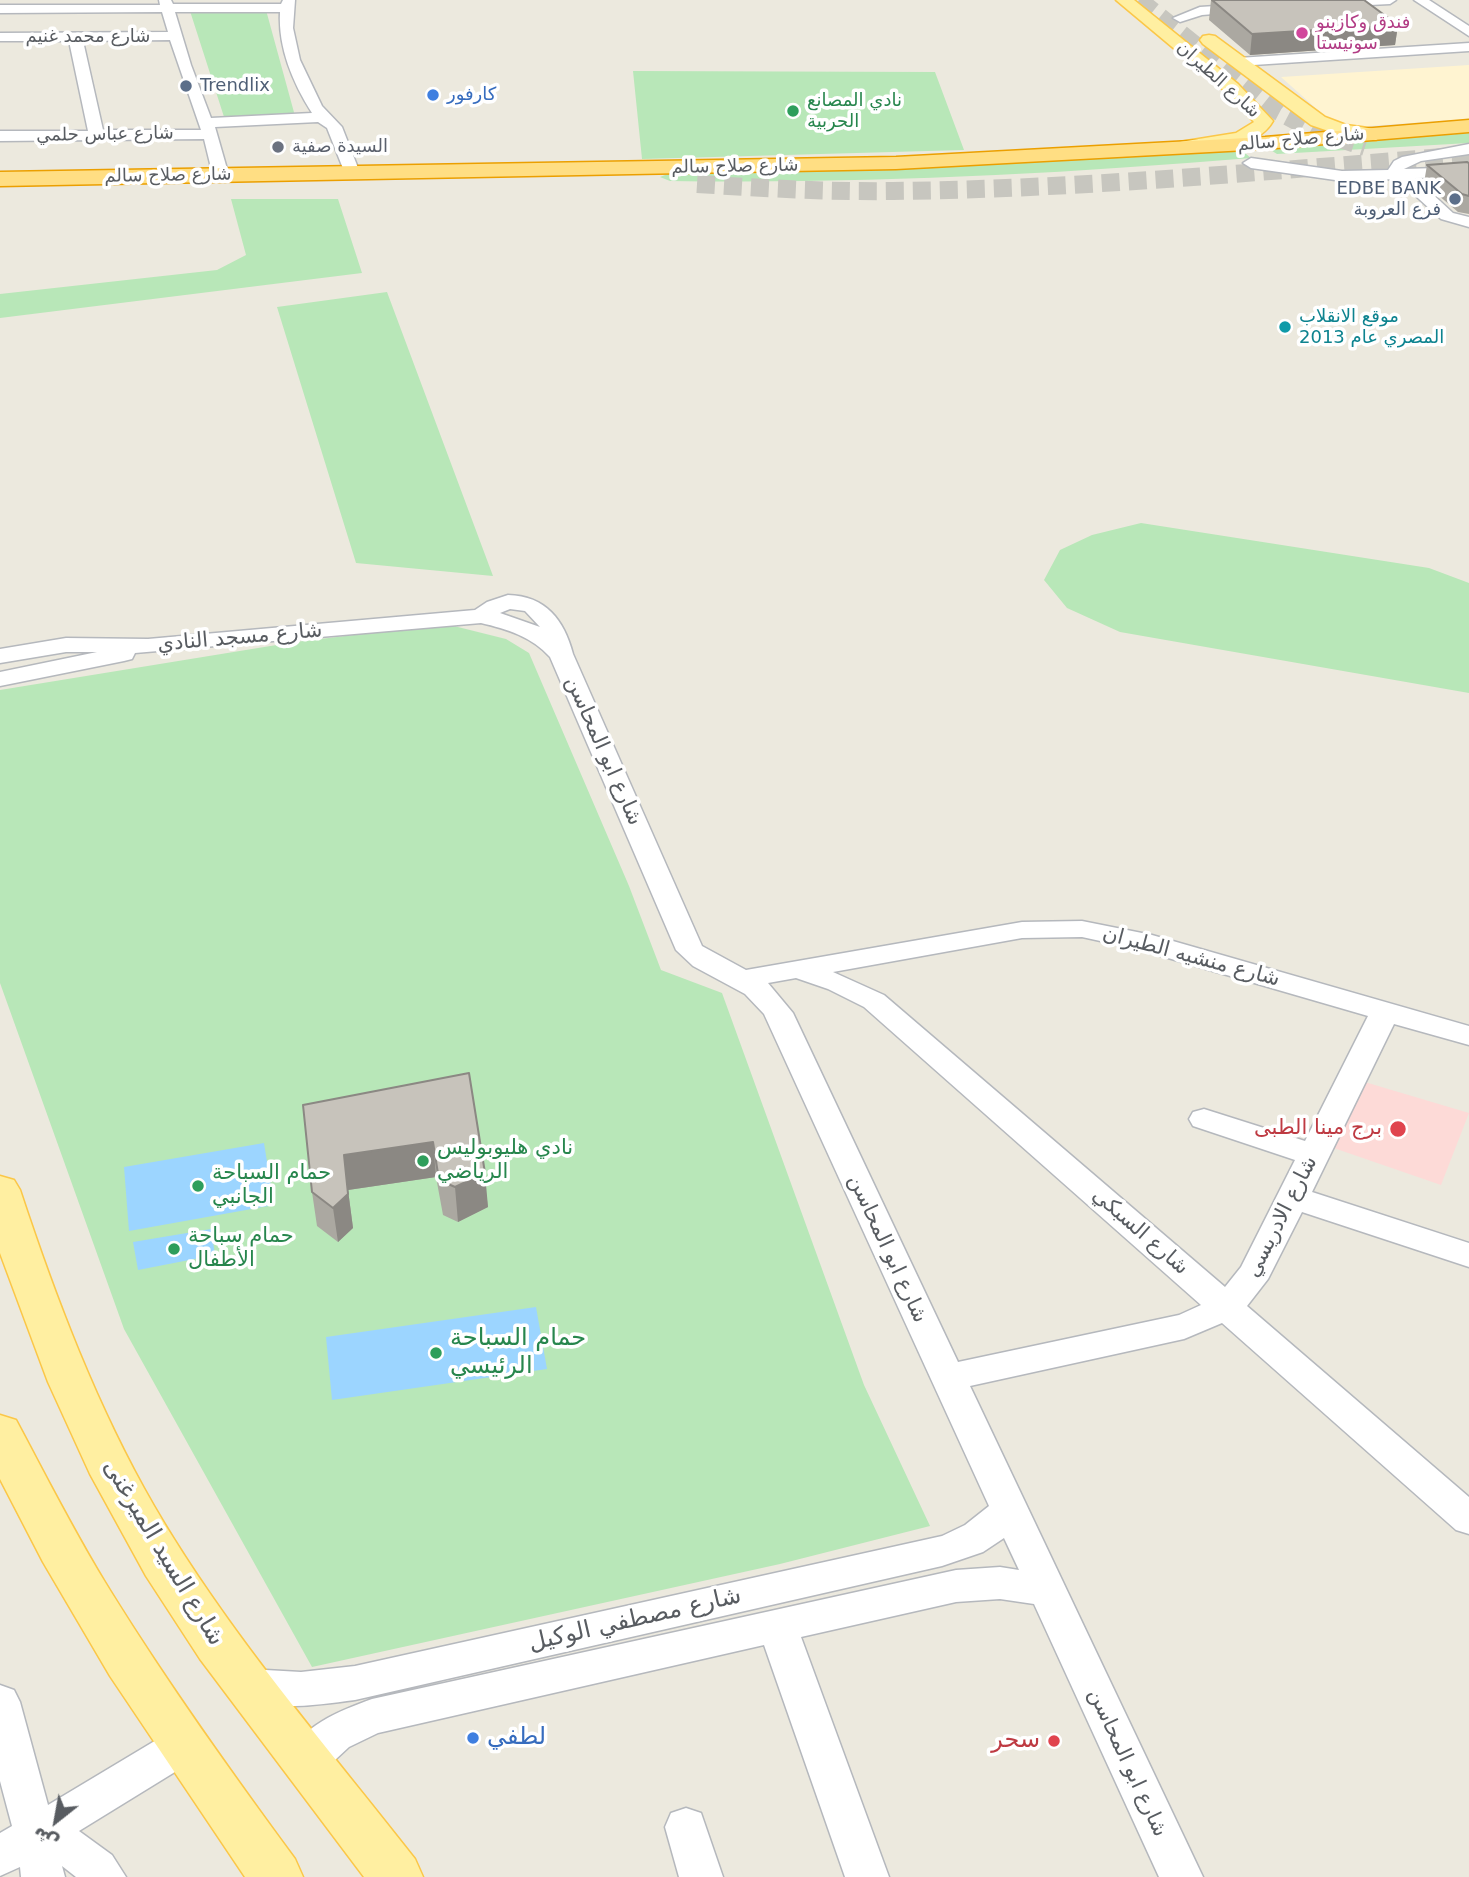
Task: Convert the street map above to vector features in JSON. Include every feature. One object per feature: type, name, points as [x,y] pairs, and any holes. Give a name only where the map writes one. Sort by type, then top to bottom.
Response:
[{"type":"highway","name":"شارع صلاح سالم","points":[[1181,169],[1251,163],[1469,126]]},
{"type":"highway","name":"شارع صلاح سالم","points":[[0,188],[640,176],[1265,143],[1372,143],[1469,148]]},
{"type":"highway","name":"شارع صلاح سالم","points":[[0,178],[352,173],[937,182]]},
{"type":"main road","name":"شارع الطيران","points":[[1124,0],[1232,88],[1261,116],[1264,125],[1250,134],[1167,149]]},
{"type":"main road","name":"شارع الطيران","points":[[1184,10],[1252,65],[1297,107],[1333,127],[1372,143]]},
{"type":"main road","points":[[1261,116],[1288,114],[1297,107]]},
{"type":"main road","name":"شارع السيد الميرغنى","points":[[0,1190],[26,1274],[66,1372],[103,1455],[164,1564],[248,1686],[396,1877]]},
{"type":"main road","points":[[0,1432],[40,1515],[91,1606],[182,1745],[276,1877]]},
{"type":"street","points":[[1316,4],[1390,0]]},
{"type":"street","points":[[1420,0],[1469,32]]},
{"type":"street","points":[[166,4],[221,176]]},
{"type":"street","points":[[0,9],[284,4],[293,57],[304,86],[324,119],[332,124],[352,173]]},
{"type":"street","points":[[1184,10],[1261,4]]},
{"type":"street","name":"شارع محمد غنيم","points":[[0,37],[176,36]]},
{"type":"street","points":[[75,37],[96,135]]},
{"type":"street","points":[[1252,65],[1469,47]]},
{"type":"street","points":[[1252,65],[1264,65],[1277,71],[1469,59]]},
{"type":"street","points":[[309,174],[326,167],[331,161],[319,125],[324,119]]},
{"type":"street","name":"شارع عباس حلمي","points":[[0,136],[96,135],[324,119]]},
{"type":"street","points":[[1469,148],[1403,161],[1395,167],[1398,175],[1447,216],[1469,222]]},
{"type":"street","points":[[1251,163],[1335,175],[1469,172]]},
{"type":"street","name":"شارع ابو المحاسن","points":[[515,616],[561,654]]},
{"type":"street","name":"شارع ابو المحاسن","points":[[481,617],[544,616],[557,639],[561,654],[690,950],[714,968],[743,979],[769,1000],[778,1013],[1181,1877]]},
{"type":"street","name":"شارع مسجد النادي","points":[[0,656],[66,645],[148,646],[481,617]]},
{"type":"street","points":[[0,679],[99,660],[148,646]]},
{"type":"street","name":"شارع منشيه الطيران","points":[[743,979],[1021,930],[1082,929],[1142,941],[1469,1036]]},
{"type":"street","name":"شارع السبكي","points":[[797,969],[838,983],[874,1001],[1469,1519]]},
{"type":"street","name":"شارع الادريسي","points":[[946,1378],[1184,1326],[1226,1306],[1251,1281],[1385,1012]]},
{"type":"street","points":[[1204,1119],[1314,1155]]},
{"type":"street","points":[[1293,1197],[1469,1255]]},
{"type":"street","name":"شارع مصطفي الوكيل","points":[[248,1686],[282,1689],[346,1684],[942,1551],[976,1539],[994,1526],[1008,1510]]},
{"type":"street","name":"شارع مصطفي الوكيل","points":[[306,1760],[335,1734],[372,1717],[970,1584],[1000,1583],[1045,1590]]},
{"type":"street","points":[[777,1626],[867,1877]]},
{"type":"street","points":[[0,1702],[36,1835],[43,1877]]},
{"type":"street","points":[[0,1856],[182,1745]]},
{"type":"street","points":[[686,1827],[701,1877]]},
{"type":"street","points":[[36,1835],[57,1840],[77,1850],[93,1863],[104,1877]]},
{"type":"shaded area","points":[[1469,65],[1469,119],[1338,128],[1281,77]]},
{"type":"shaded area","name":"برج مينا الطبى","points":[[1358,1080],[1469,1113],[1441,1185],[1325,1145]]},
{"type":"green space","points":[[266,10],[295,116],[225,120],[190,11]]},
{"type":"green space","name":"نادي المصانع الحربية","points":[[633,71],[935,72],[964,150],[642,159]]},
{"type":"green space","points":[[1469,133],[1469,143],[1277,154],[1269,149]]},
{"type":"green space","points":[[1240,149],[1251,158],[1106,169],[888,179],[743,182],[670,181],[660,177],[670,173],[996,163]]},
{"type":"green space","points":[[231,199],[338,199],[362,273],[0,318],[0,294],[217,270],[246,255]]},
{"type":"green space","points":[[387,292],[493,576],[356,563],[277,307]]},
{"type":"green space","points":[[1141,523],[1429,568],[1469,583],[1469,693],[1120,632],[1067,608],[1044,580],[1060,550],[1092,535]]},
{"type":"green space","name":"نادي هليوبوليس الرياضي","points":[[446,624],[506,639],[529,653],[629,886],[661,970],[722,993],[864,1385],[930,1526],[780,1564],[312,1667],[124,1329],[0,983],[0,690],[295,642]]},
{"type":"water","name":"حمام السباحة الجانبي","points":[[264,1143],[274,1205],[129,1231],[124,1167]]},
{"type":"water","name":"حمام سباحة الأطفال","points":[[211,1229],[215,1255],[138,1270],[133,1242]]},
{"type":"water","name":"حمام السباحة الرئيسي","points":[[536,1307],[547,1369],[332,1400],[326,1337]]},
{"type":"building","points":[[1212,0],[1364,0],[1398,25],[1252,34]]},
{"type":"building","points":[[1467,162],[1469,196],[1462,194],[1427,165]]},
{"type":"building","points":[[469,1073],[485,1173],[455,1187],[439,1180],[433,1142],[344,1155],[348,1194],[333,1208],[312,1192],[303,1105]]},
{"type":"tunnel","points":[[1139,0],[1279,112],[1315,131],[1365,147]]},
{"type":"tunnel","points":[[697,184],[844,191],[1037,187],[1469,155]]},
{"type":"place","name":"فندق وكازينو سونيستا","points":[[1302,33]]},
{"type":"place","name":"Trendlix","points":[[186,86]]},
{"type":"place","name":"كارفور","points":[[433,95]]},
{"type":"place","name":"نادي المصانع الحربية","points":[[793,111]]},
{"type":"place","name":"السيدة صفية","points":[[278,147]]},
{"type":"place","name":"EDBE BANK فرع العروبة","points":[[1455,199]]},
{"type":"place","name":"موقع الانقلاب المصري عام 2013","points":[[1285,327]]},
{"type":"place","name":"برج مينا الطبى","points":[[1398,1129]]},
{"type":"place","name":"نادي هليوبوليس الرياضي","points":[[423,1161]]},
{"type":"place","name":"حمام السباحة الجانبي","points":[[198,1186]]},
{"type":"place","name":"حمام سباحة الأطفال","points":[[174,1249]]},
{"type":"place","name":"حمام السباحة الرئيسي","points":[[436,1353]]},
{"type":"place","name":"لطفي","points":[[473,1738]]},
{"type":"place","name":"سحر","points":[[1054,1741]]}]
